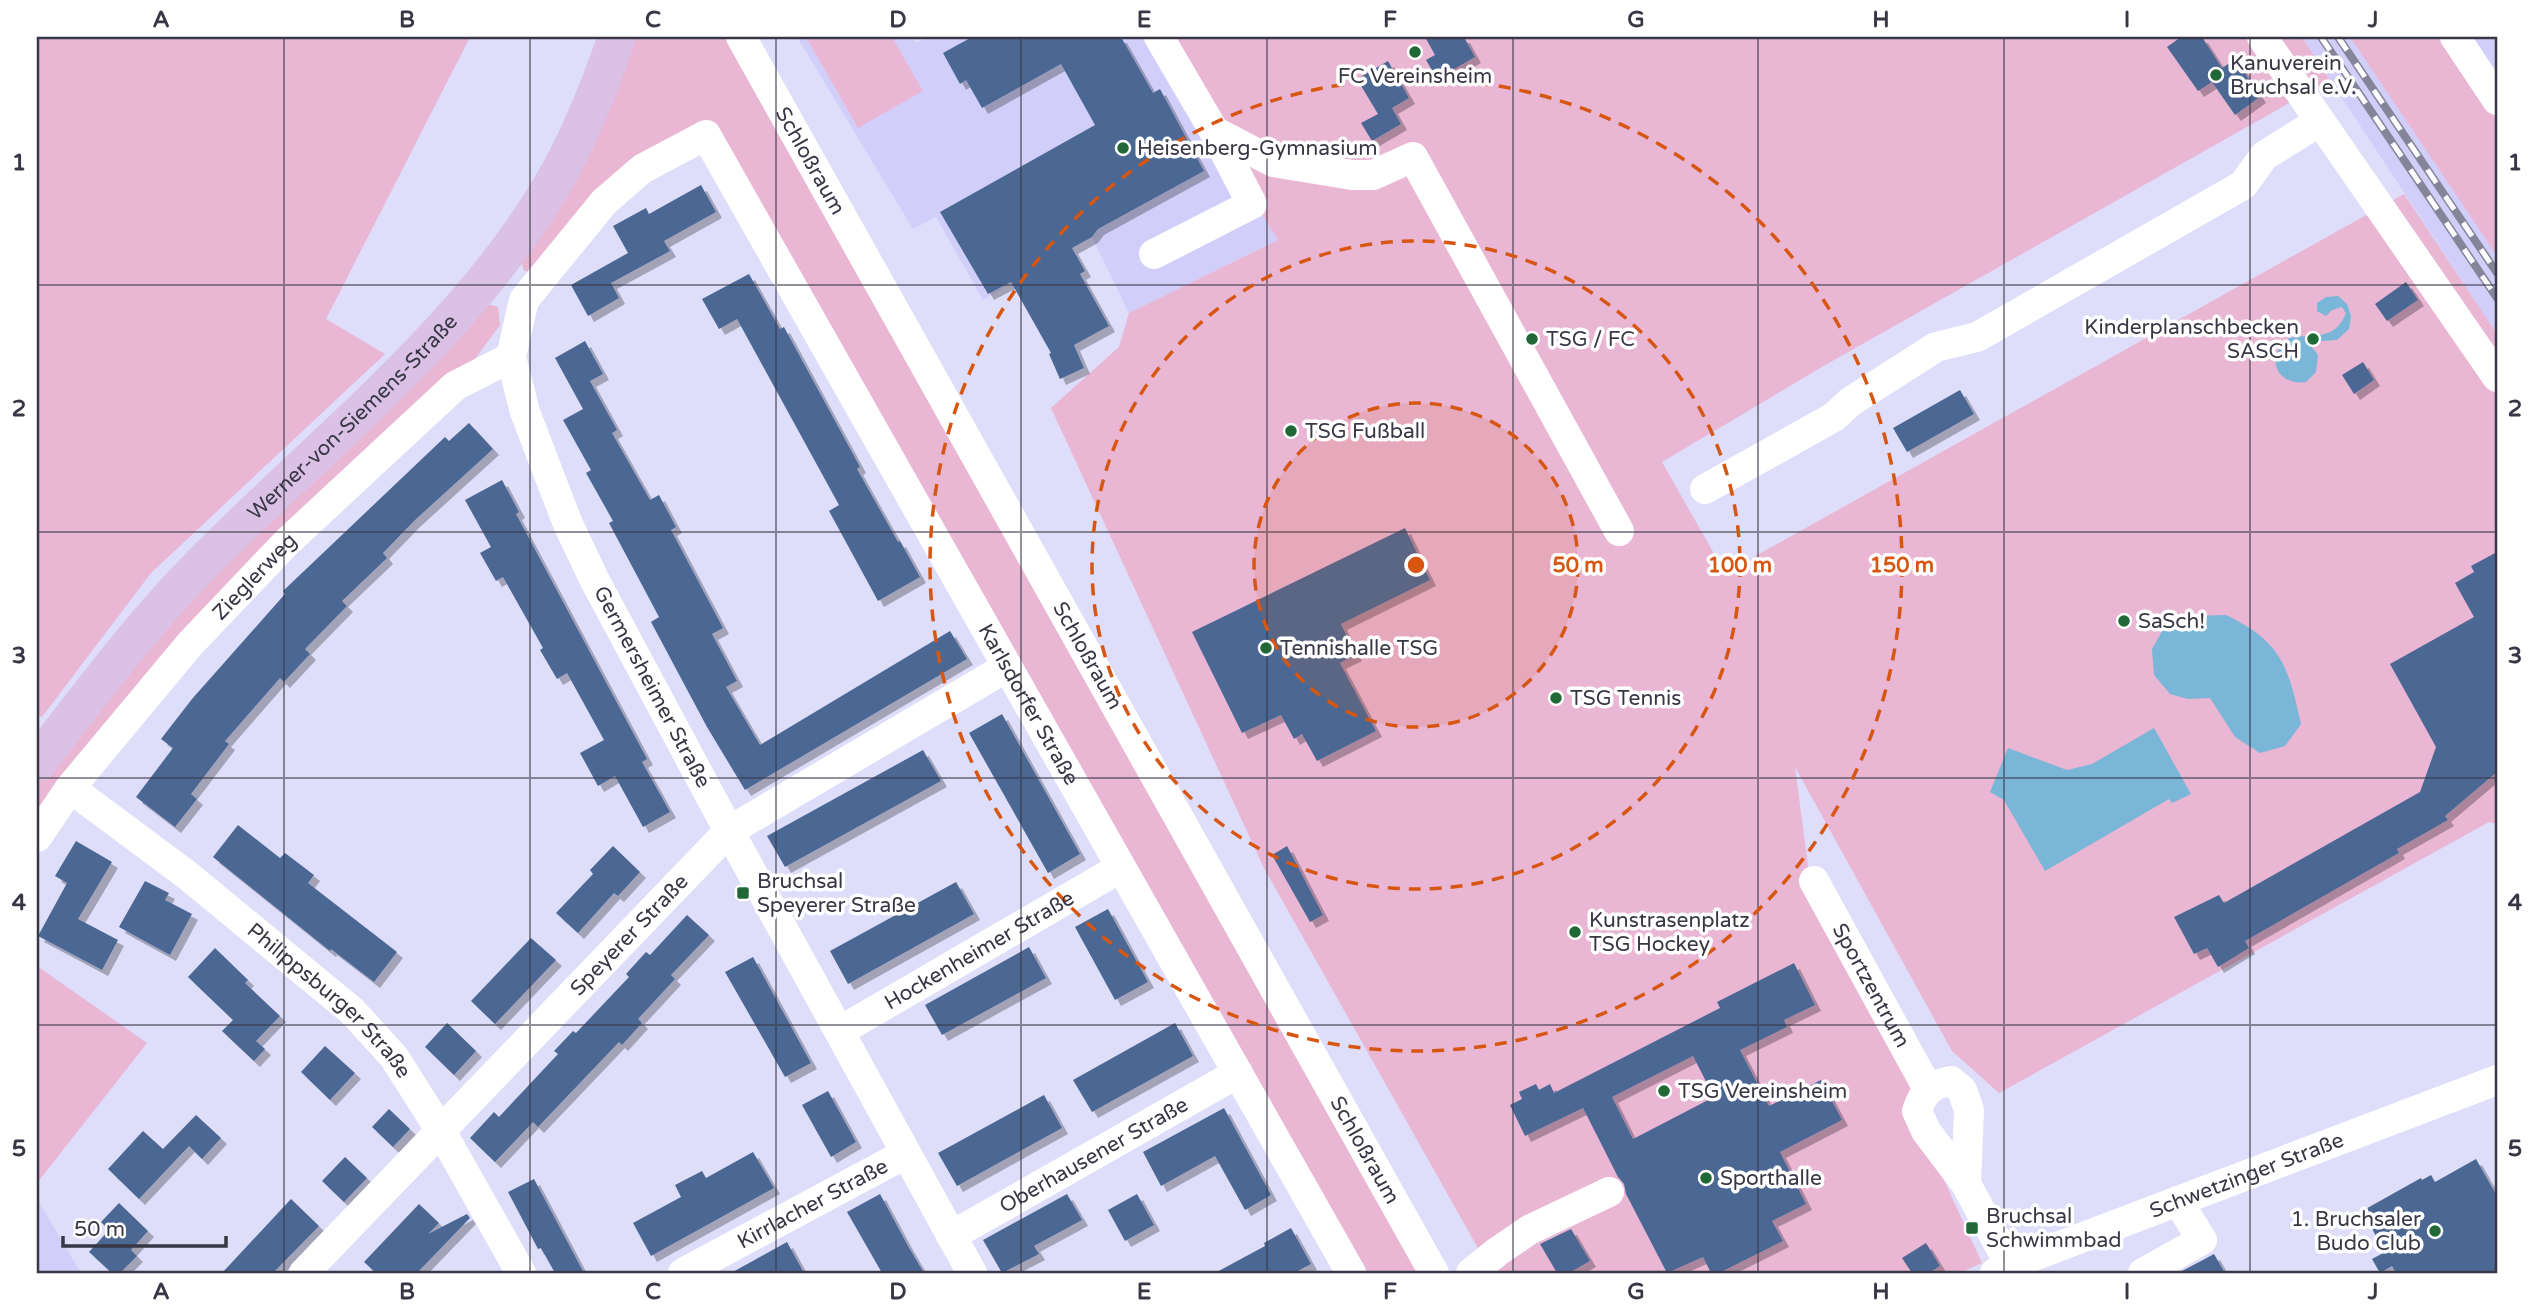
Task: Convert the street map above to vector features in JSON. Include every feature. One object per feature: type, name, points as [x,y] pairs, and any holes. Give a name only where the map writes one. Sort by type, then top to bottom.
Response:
[{"type":"main road","name":"Werner-von-Siemens-Straße","points":[[37,763],[154,614],[201,565],[400,373],[491,272],[551,186],[596,95],[617,37]]},
{"type":"street","name":"Schloßraum","points":[[741,37],[1434,1273]]},
{"type":"street","points":[[1154,254],[1252,204],[1214,131],[1159,37]]},
{"type":"street","points":[[2262,37],[2497,377]]},
{"type":"street","points":[[2455,37],[2497,100]]},
{"type":"street","points":[[1705,489],[1834,418],[1850,402],[1936,347],[1977,337],[2243,185],[2264,156],[2320,121]]},
{"type":"street","points":[[1214,131],[1273,162],[1352,175],[1373,175],[1413,157],[1619,531]]},
{"type":"street","name":"Germersheimer Straße","points":[[706,135],[642,169],[604,202],[524,300],[511,357],[525,411],[568,524],[594,579],[972,1273]]},
{"type":"street","name":"Karlsdorfer Straße","points":[[706,135],[1349,1273]]},
{"type":"street","points":[[491,272],[524,300]]},
{"type":"street","name":"Zieglerweg","points":[[37,837],[69,788],[190,644],[286,543],[455,386],[511,357]]},
{"type":"street","name":"Speyerer Straße","points":[[304,1273],[729,831],[1007,667]]},
{"type":"street","name":"Philippsburger Straße","points":[[69,788],[187,875],[352,1011],[394,1057],[441,1131],[521,1273]]},
{"type":"street","name":"Hockenheimer Straße","points":[[840,1031],[1120,868]]},
{"type":"street","name":"Sportzentrum","points":[[1814,881],[1928,1089]]},
{"type":"street","name":"Oberhausener Straße","points":[[951,1236],[1238,1073]]},
{"type":"street","name":"Schwetzinger Straße","points":[[2003,1269],[2497,1080]]},
{"type":"street","points":[[1966,1184],[1969,1110],[1962,1090],[1951,1081],[1940,1083],[1928,1089],[1920,1100],[1917,1111],[1926,1131],[1966,1184],[2003,1269]]},
{"type":"street","name":"Kirrlacher Straße","points":[[683,1273],[905,1154]]},
{"type":"street","points":[[1471,1273],[1530,1230],[1609,1192]]},
{"type":"street","points":[[2143,1273],[2202,1240],[2178,1201]]},
{"type":"shaded area","points":[[37,37],[470,37],[326,319],[385,354],[151,573],[42,717],[37,715]]},
{"type":"shaded area","points":[[635,37],[731,37],[1426,1273],[1361,1273],[710,120],[647,152],[532,272],[524,271],[521,260]]},
{"type":"shaded area","points":[[797,37],[911,37],[916,43],[929,37],[1153,37],[1278,240],[1129,313],[1092,237],[983,300],[936,217],[913,229]]},
{"type":"shaded area","points":[[806,37],[892,37],[923,91],[858,128]]},
{"type":"shaded area","points":[[1153,37],[2302,37],[2330,80],[1827,364],[1662,462],[1725,573],[2404,194],[2497,334],[2497,824],[2489,822],[1999,1093],[1952,1051],[1795,767],[1812,896],[1914,1090],[1938,1167],[1982,1263],[1960,1273],[1492,1273],[1264,868],[1051,408],[1119,347],[1129,313],[1278,240]]},
{"type":"shaded area","points":[[2302,37],[2350,37],[2497,256],[2497,334]]},
{"type":"shaded area","points":[[2350,37],[2444,37],[2497,115],[2497,256]]},
{"type":"shaded area","points":[[2450,37],[2497,37],[2497,103]]},
{"type":"shaded area","name":"Kinderplanschbecken SASCH","points":[[2338,296],[2347,304],[2351,316],[2349,329],[2337,340],[2308,342],[2318,355],[2316,372],[2306,382],[2296,382],[2281,375],[2275,361],[2281,345],[2289,338],[2330,332],[2341,322],[2346,313],[2342,307],[2332,310],[2326,316],[2317,311],[2317,303],[2326,297]]},
{"type":"shaded area","points":[[487,304],[498,307],[500,325],[455,386],[286,543],[37,837],[37,763],[154,614]]},
{"type":"shaded area","points":[[2226,615],[2260,635],[2280,658],[2286,671],[2301,724],[2285,746],[2260,753],[2235,737],[2210,698],[2188,699],[2170,694],[2154,675],[2152,649],[2165,626],[2185,616]]},
{"type":"shaded area","points":[[2154,728],[2191,794],[2172,803],[2169,799],[2045,871],[2004,800],[1990,792],[2008,748],[2067,770],[2092,764]]},
{"type":"shaded area","points":[[37,966],[147,1043],[37,1183]]},
{"type":"shaded area","points":[[37,1199],[81,1273],[37,1273]]},
{"type":"building","name":"Heisenberg-Gymnasium","points":[[972,37],[1121,37],[1153,93],[1160,89],[1204,171],[1098,229],[1092,237],[1072,248],[1085,271],[1080,274],[1109,326],[1074,345],[1084,368],[1060,379],[1049,354],[1051,353],[1011,282],[988,294],[940,212],[1095,125],[1061,64],[982,108],[966,80],[960,84],[943,53]]},
{"type":"building","points":[[1425,37],[1464,37],[1475,57],[1437,79],[1426,60],[1435,55]]},
{"type":"building","name":"Kanuverein Bruchsal e.V.","points":[[2181,37],[2202,37],[2222,68],[2236,59],[2260,97],[2235,115],[2212,82],[2198,91],[2167,47]]},
{"type":"building","points":[[1388,61],[1409,98],[1392,108],[1401,124],[1372,141],[1361,123],[1378,114],[1357,79]]},
{"type":"building","points":[[701,185],[716,212],[664,241],[670,251],[611,283],[619,298],[588,316],[571,285],[628,253],[613,226],[646,208],[649,214]]},
{"type":"building","points":[[749,274],[780,329],[784,327],[860,467],[857,469],[920,577],[878,601],[829,511],[839,505],[737,319],[719,329],[702,299]]},
{"type":"building","points":[[2406,282],[2418,300],[2387,321],[2375,304]]},
{"type":"building","points":[[585,341],[603,374],[590,381],[617,430],[612,433],[650,500],[659,495],[676,527],[671,530],[723,628],[712,634],[737,681],[726,687],[760,745],[950,631],[967,659],[745,790],[707,727],[651,622],[659,617],[609,523],[613,521],[586,473],[591,470],[563,420],[583,409],[555,358]]},
{"type":"building","points":[[2363,362],[2374,380],[2354,394],[2342,375]]},
{"type":"building","points":[[1960,390],[1974,414],[1907,452],[1893,428]]},
{"type":"building","points":[[469,423],[493,449],[414,521],[383,553],[387,558],[342,601],[347,606],[305,649],[310,654],[284,682],[280,678],[225,741],[229,744],[191,794],[197,799],[175,827],[136,797],[173,748],[161,739],[192,699],[285,594],[283,591],[445,437],[449,441]]},
{"type":"building","points":[[502,480],[519,512],[516,514],[647,759],[642,762],[670,812],[643,827],[615,776],[598,786],[580,753],[604,740],[567,673],[557,679],[540,650],[543,648],[503,577],[496,581],[480,553],[491,547],[465,500]]},
{"type":"building","points":[[1405,528],[1430,580],[1341,624],[1356,655],[1340,663],[1376,731],[1317,761],[1302,734],[1294,739],[1281,715],[1242,733],[1192,632]]},
{"type":"building","points":[[2497,552],[2497,772],[2445,816],[2448,820],[2397,849],[2399,853],[2245,941],[2249,948],[2218,967],[2207,948],[2194,954],[2174,917],[2219,895],[2224,903],[2420,792],[2436,747],[2390,664],[2474,617],[2455,583],[2474,572],[2471,566]]},
{"type":"building","points":[[1002,714],[1080,854],[1048,873],[969,733]]},
{"type":"building","points":[[923,750],[941,781],[785,867],[767,836]]},
{"type":"building","points":[[238,825],[280,858],[285,853],[314,875],[308,883],[397,952],[374,982],[331,949],[330,951],[213,857]]},
{"type":"building","points":[[76,841],[112,862],[78,919],[118,940],[102,970],[38,936],[67,883],[55,876]]},
{"type":"building","points":[[613,846],[640,872],[618,896],[614,893],[578,933],[556,913],[593,874],[590,870]]},
{"type":"building","points":[[1287,846],[1323,915],[1310,922],[1272,855]]},
{"type":"building","points":[[145,881],[169,893],[165,900],[192,914],[170,955],[119,927]]},
{"type":"building","points":[[956,882],[974,914],[848,984],[830,951]]},
{"type":"building","points":[[1108,909],[1148,982],[1115,1000],[1075,927]]},
{"type":"building","points":[[687,915],[709,935],[671,975],[675,979],[638,1019],[642,1023],[622,1045],[619,1042],[538,1127],[533,1122],[495,1162],[470,1138],[494,1112],[499,1117],[558,1054],[554,1051],[573,1031],[576,1033],[629,977],[626,974],[646,952],[650,955]]},
{"type":"building","points":[[531,938],[556,960],[495,1024],[471,1001]]},
{"type":"building","points":[[1029,947],[1046,978],[942,1035],[925,1005]]},
{"type":"building","points":[[215,948],[248,980],[245,983],[280,1016],[256,1041],[265,1049],[254,1061],[222,1031],[233,1020],[188,977]]},
{"type":"building","points":[[753,957],[811,1063],[785,1077],[725,972]]},
{"type":"building","name":"Sporthalle","points":[[1794,963],[1815,1005],[1784,1020],[1787,1027],[1740,1050],[1769,1106],[1821,1080],[1842,1120],[1780,1152],[1806,1204],[1772,1221],[1783,1241],[1719,1273],[1711,1273],[1703,1257],[1667,1273],[1583,1108],[1525,1136],[1510,1105],[1522,1099],[1519,1092],[1536,1084],[1539,1090],[1550,1084],[1554,1093],[1720,1008],[1717,1002]],"holes":[[[1693,1056],[1714,1097],[1633,1139],[1612,1097]]]},
{"type":"building","points":[[447,1023],[476,1051],[454,1075],[425,1047]]},
{"type":"building","points":[[1175,1023],[1193,1056],[1092,1112],[1073,1080]]},
{"type":"building","points":[[325,1046],[355,1073],[330,1100],[301,1072]]},
{"type":"building","points":[[828,1091],[856,1142],[831,1157],[802,1105]]},
{"type":"building","points":[[1044,1095],[1062,1128],[957,1186],[938,1153]]},
{"type":"building","points":[[1224,1108],[1271,1195],[1245,1210],[1215,1156],[1161,1186],[1143,1152]]},
{"type":"building","points":[[389,1109],[410,1129],[393,1147],[372,1127]]},
{"type":"building","points":[[196,1115],[221,1138],[202,1159],[189,1146],[139,1199],[108,1169],[143,1131],[163,1149]]},
{"type":"building","points":[[753,1152],[774,1188],[651,1256],[633,1223],[681,1197],[675,1185],[702,1171],[706,1178]]},
{"type":"building","points":[[345,1157],[367,1178],[344,1202],[322,1181]]},
{"type":"building","name":"1. Bruchsaler Budo Club","points":[[2476,1159],[2497,1196],[2497,1273],[2396,1273],[2392,1266],[2380,1273],[2372,1259],[2385,1252],[2362,1211],[2421,1178],[2422,1180],[2431,1175],[2435,1182]]},
{"type":"building","points":[[534,1179],[584,1273],[555,1273],[541,1248],[538,1249],[508,1192]]},
{"type":"building","points":[[880,1194],[924,1273],[882,1273],[847,1212]]},
{"type":"building","points":[[1067,1194],[1082,1220],[1034,1246],[1039,1254],[1002,1273],[983,1240]]},
{"type":"building","points":[[1137,1194],[1154,1225],[1125,1241],[1108,1210]]},
{"type":"building","points":[[291,1199],[319,1226],[273,1273],[222,1273]]},
{"type":"building","points":[[119,1203],[148,1231],[131,1250],[137,1256],[120,1273],[112,1273],[89,1252],[109,1230],[101,1222]]},
{"type":"building","points":[[419,1204],[439,1223],[428,1234],[467,1214],[470,1218],[417,1273],[376,1273],[364,1262]]},
{"type":"building","points":[[1291,1228],[1311,1264],[1294,1273],[1215,1273],[1265,1246],[1264,1243]]},
{"type":"building","points":[[1571,1229],[1590,1261],[1569,1273],[1557,1273],[1540,1244]]},
{"type":"building","points":[[787,1242],[804,1273],[731,1273]]},
{"type":"building","points":[[1926,1243],[1940,1266],[1929,1273],[1912,1273],[1902,1258]]},
{"type":"building","points":[[2214,1254],[2225,1273],[2178,1273],[2201,1261]]},
{"type":"railway","points":[[2321,37],[2497,298]]},
{"type":"railway","points":[[2338,37],[2497,273]]},
{"type":"place","name":"FC Vereinsheim","points":[[1415,52]]},
{"type":"place","name":"Kanuverein Bruchsal e.V.","points":[[2216,75]]},
{"type":"place","name":"Heisenberg-Gymnasium","points":[[1123,148]]},
{"type":"place","name":"TSG / FC","points":[[1532,339]]},
{"type":"place","name":"Kinderplanschbecken SASCH","points":[[2313,339]]},
{"type":"place","name":"TSG Fußball","points":[[1291,431]]},
{"type":"place","name":"SaSch!","points":[[2124,621]]},
{"type":"place","name":"Tennishalle TSG","points":[[1266,648]]},
{"type":"place","name":"TSG Tennis","points":[[1556,698]]},
{"type":"place","name":"Bruchsal Speyerer Straße","points":[[743,893]]},
{"type":"place","name":"Kunstrasenplatz TSG Hockey","points":[[1575,932]]},
{"type":"place","name":"TSG Vereinsheim","points":[[1664,1091]]},
{"type":"place","name":"Sporthalle","points":[[1706,1178]]},
{"type":"place","name":"Bruchsal Schwimmbad","points":[[1972,1228]]},
{"type":"place","name":"1. Bruchsaler Budo Club","points":[[2435,1231]]}]
